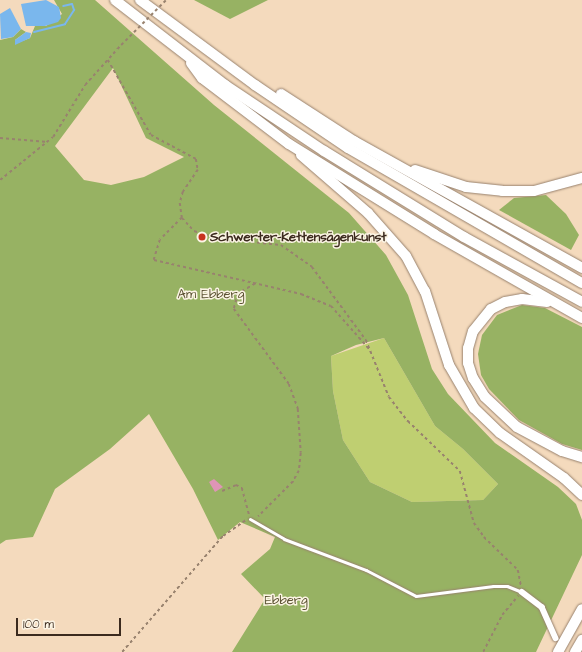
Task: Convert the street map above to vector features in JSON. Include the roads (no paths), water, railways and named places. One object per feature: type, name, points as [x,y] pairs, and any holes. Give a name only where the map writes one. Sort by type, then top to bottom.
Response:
[{"type":"highway","points":[[115,0],[231,89],[376,184],[490,252],[582,302]]},
{"type":"highway","points":[[140,0],[255,85],[348,148],[582,283]]},
{"type":"highway","points":[[150,0],[258,80],[354,141],[582,268]]},
{"type":"highway","points":[[184,53],[202,78],[289,144],[368,213],[406,256],[425,291],[452,372],[474,408],[500,433],[564,478],[582,496]]},
{"type":"highway","points":[[354,141],[421,172],[466,187],[502,192],[534,190],[582,178]]},
{"type":"highway","points":[[289,144],[434,234],[582,318]]},
{"type":"highway","points":[[582,318],[542,301],[522,299],[505,302],[491,309],[476,325],[468,356],[477,386],[500,413],[539,440],[582,457]]},
{"type":"highway","points":[[558,652],[581,609]]},
{"type":"highway","points":[[575,652],[582,640]]},
{"type":"street","points":[[522,592],[542,607],[556,638]]},
{"type":"lane","points":[[250,519],[284,538],[366,570],[416,596],[493,586],[507,586],[522,592]]},
{"type":"water","points":[[46,0],[59,7],[61,18],[58,22],[45,26],[26,26],[21,4]]},
{"type":"water","points":[[10,8],[21,29],[13,37],[1,39],[0,14]]},
{"type":"water","points":[[26,32],[31,33],[30,38],[15,45],[15,40]]},
{"type":"waterway","points":[[34,32],[65,24],[74,10],[72,4],[63,6]]},
{"type":"place","name":"Schwerter-Kettensägenkunst","points":[[202,237]]},
{"type":"park label","name":"Am Ebberg","points":[[211,294]]},
{"type":"park label","name":"Ebberg","points":[[286,600]]}]
